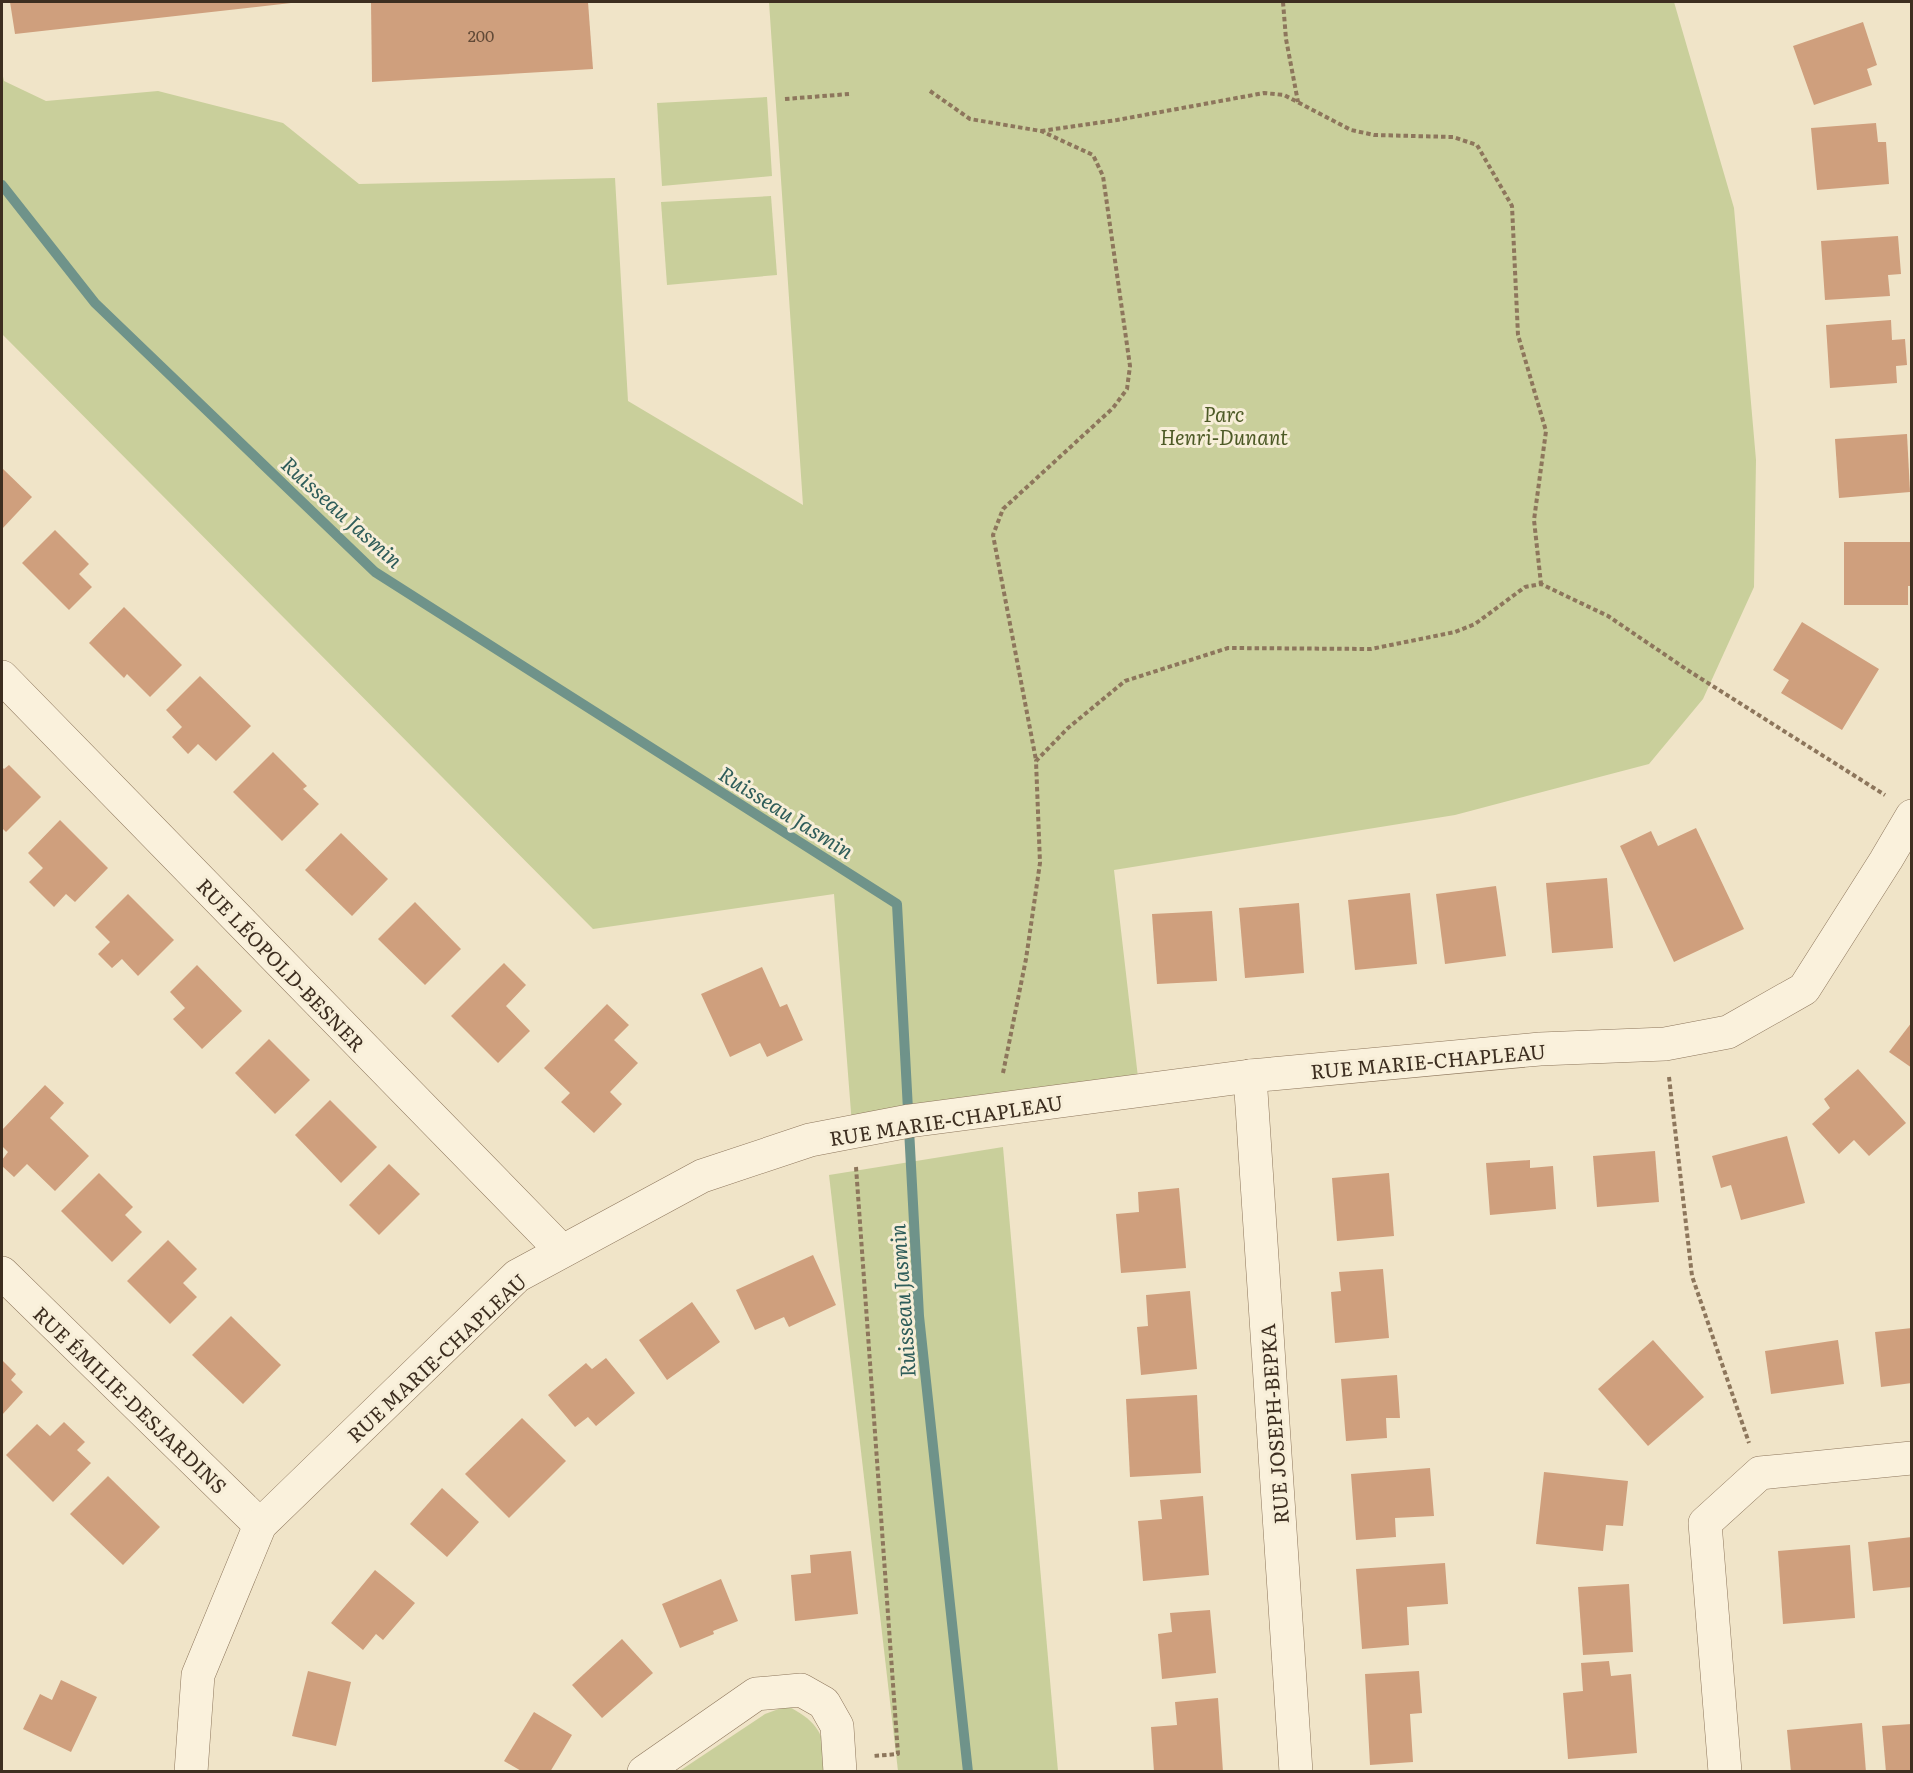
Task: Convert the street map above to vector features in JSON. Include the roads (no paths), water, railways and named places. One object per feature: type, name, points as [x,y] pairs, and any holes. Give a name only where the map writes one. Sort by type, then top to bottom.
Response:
[{"type":"street","name":"RUE LÉOPOLD-BESNER","points":[[2,677],[562,1251]]},
{"type":"street","name":"RUE MARIE-CHAPLEAU","points":[[191,1772],[198,1675],[260,1525],[518,1276],[562,1251],[702,1176],[810,1140],[854,1131],[1250,1076],[1540,1049],[1665,1044],[1728,1032],[1804,988],[1887,860],[1901,807]]},
{"type":"street","name":"RUE JOSEPH-BEPKA","points":[[1250,1076],[1296,1772]]},
{"type":"street","name":"RUE ÉMILIE-DESJARDINS","points":[[2,1273],[260,1525]]},
{"type":"street","points":[[1725,1772],[1705,1523],[1760,1473],[1911,1458]]},
{"type":"street","points":[[644,1772],[756,1694],[801,1690],[824,1703],[837,1726],[839,1765]]},
{"type":"waterway","name":"Ruisseau Jasmin","points":[[2,185],[95,303],[375,572],[897,904],[919,1316],[968,1772]]},
{"type":"park label","name":"Parc Henri-Dunant","points":[[1224,424]]}]
